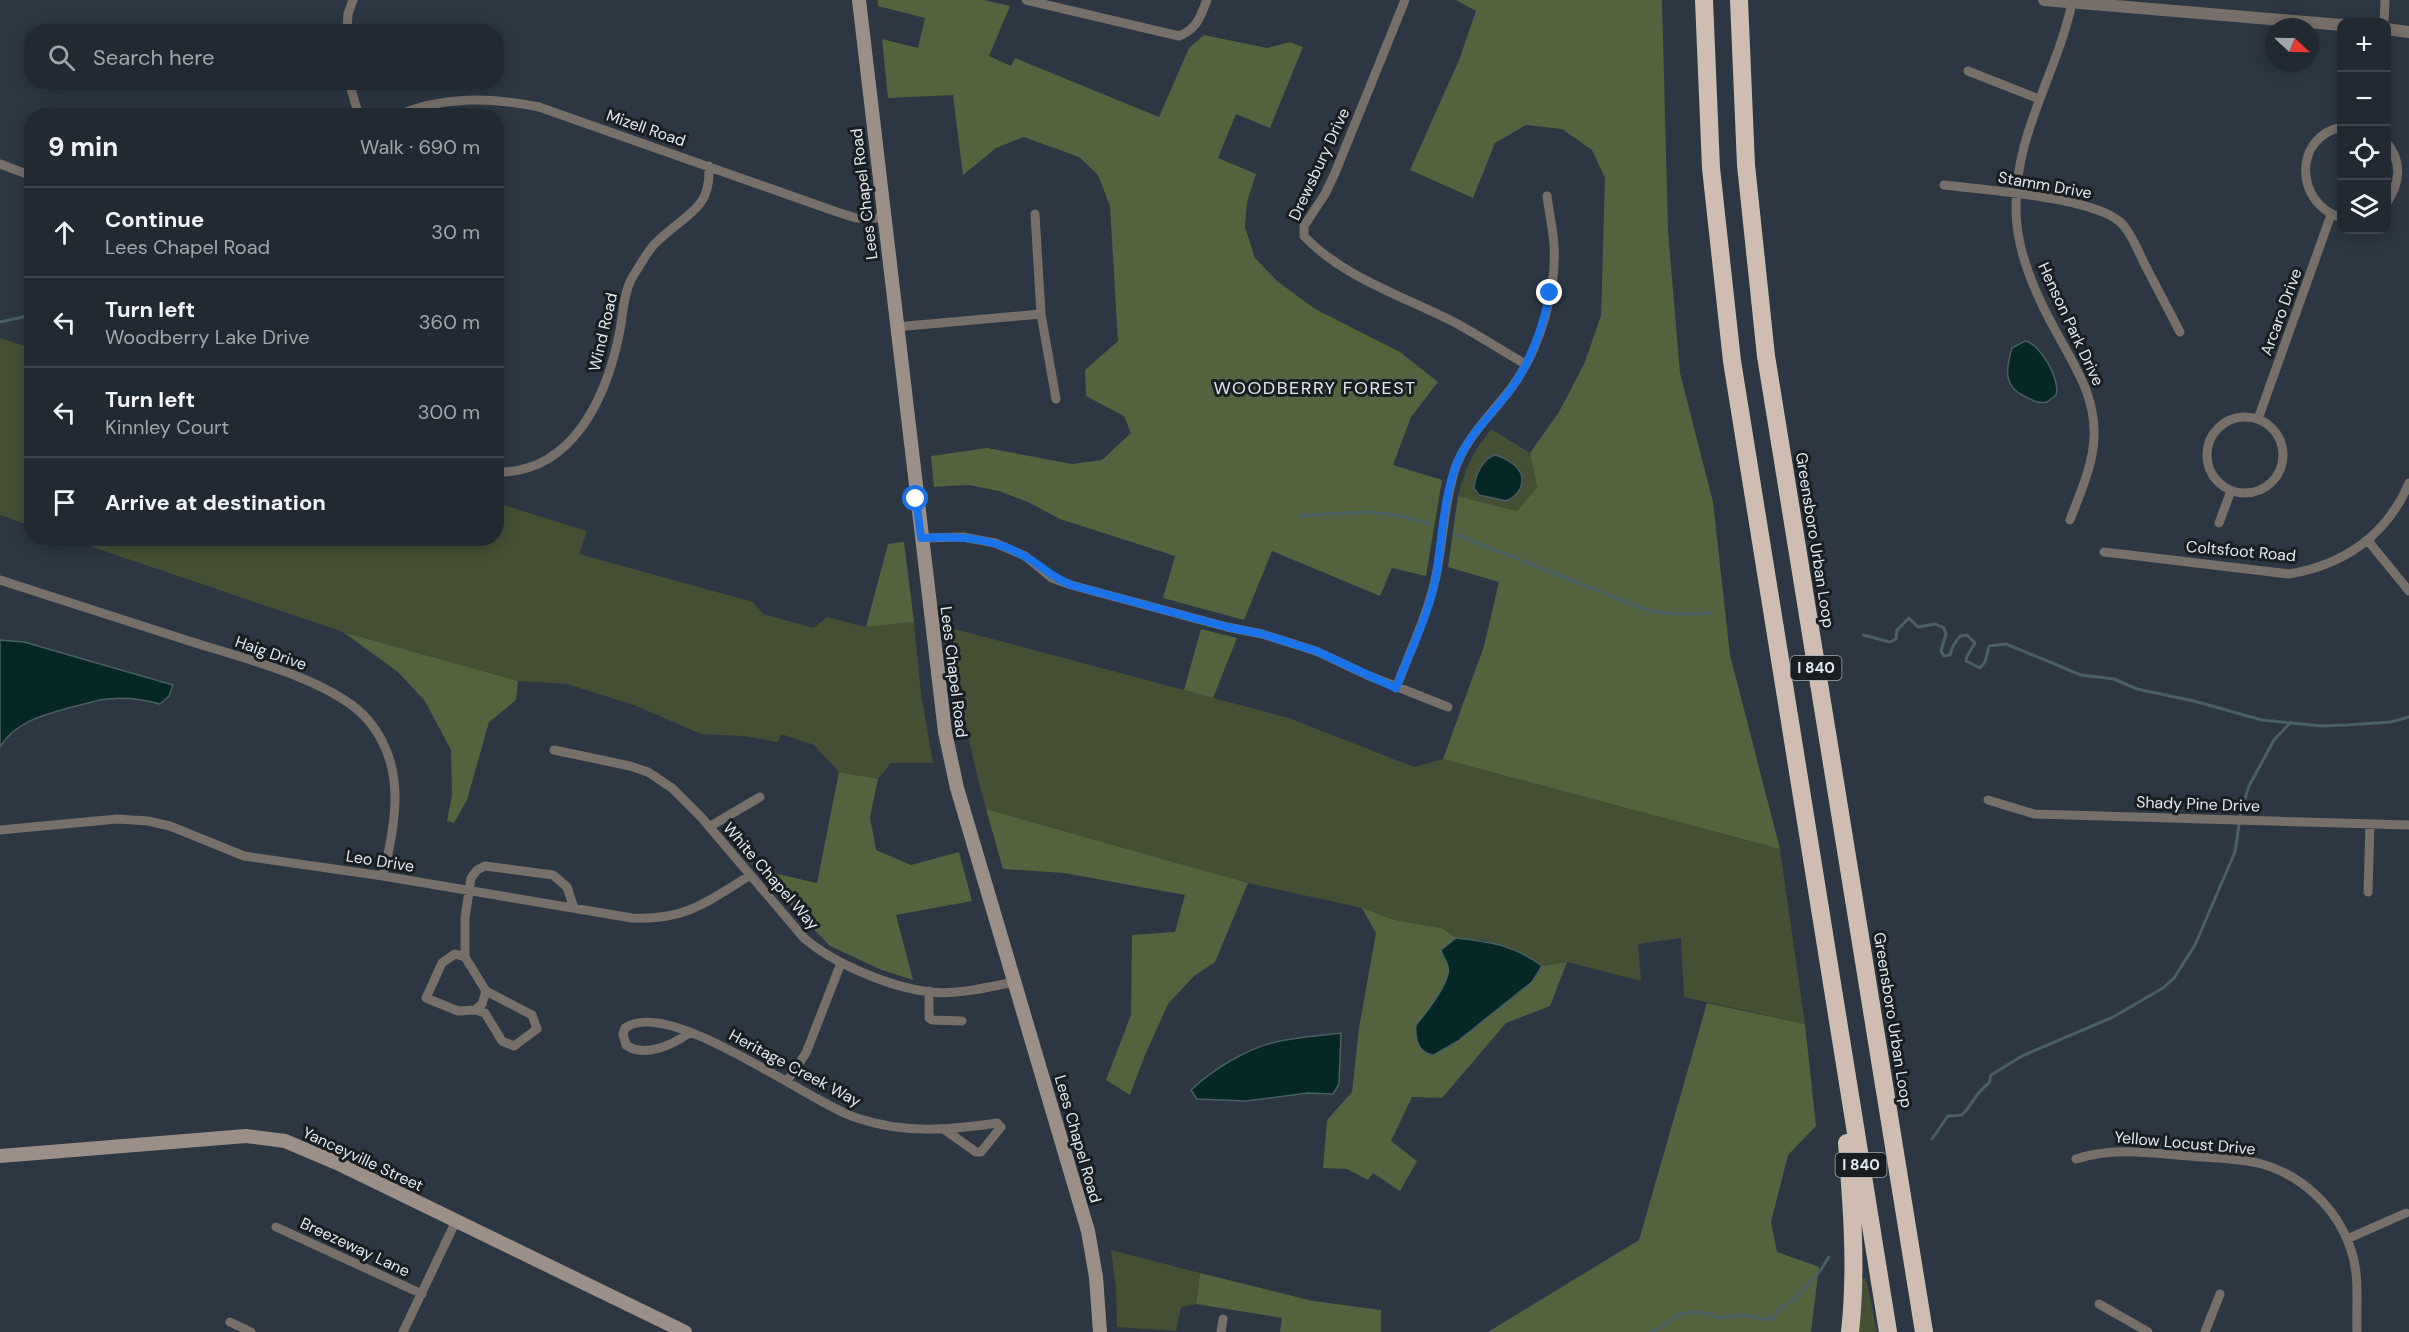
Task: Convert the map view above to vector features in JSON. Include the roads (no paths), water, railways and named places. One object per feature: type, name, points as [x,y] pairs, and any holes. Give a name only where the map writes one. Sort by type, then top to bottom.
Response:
[{"type":"highway","name":"I 840","points":[[1704,0],[1711,168],[1732,361],[1888,1332]]},
{"type":"highway","name":"Greensboro Urban Loop","points":[[1739,0],[1746,165],[1766,356],[1924,1332]]},
{"type":"highway","points":[[1834,998],[1853,1218],[1854,1268],[1850,1332]]},
{"type":"main road","name":"Lees Chapel Road","points":[[859,0],[921,538],[950,762],[1088,1232],[1096,1276],[1100,1332]]},
{"type":"main road","name":"Yanceyville Street","points":[[0,1156],[246,1136],[296,1145],[685,1332]]},
{"type":"street","points":[[348,24],[353,0]]},
{"type":"street","points":[[1026,0],[1179,36],[1190,32],[1198,22],[1207,0]]},
{"type":"street","name":"Drewsbury Drive","points":[[1405,0],[1335,173],[1325,194],[1304,226],[1304,236],[1321,254],[1342,268],[1455,323],[1525,364]]},
{"type":"street","points":[[2044,0],[2109,2],[2337,25]]},
{"type":"street","points":[[2384,18],[2385,0]]},
{"type":"street","name":"Henson Park Drive","points":[[2070,520],[2092,456],[2094,418],[2086,385],[2051,323],[2023,257],[2018,233],[2016,194],[2021,153],[2067,24],[2072,1]]},
{"type":"street","points":[[2391,30],[2409,32]]},
{"type":"street","points":[[1968,71],[2039,99]]},
{"type":"street","points":[[351,90],[357,108]]},
{"type":"street","name":"Mizell Road","points":[[414,108],[460,100],[502,100],[539,107],[837,212],[856,218],[884,218]]},
{"type":"street","points":[[2337,129],[2323,135],[2313,147],[2306,162],[2305,178],[2309,193],[2319,206],[2337,217]]},
{"type":"street","points":[[2391,151],[2397,162],[2399,177],[2391,197]]},
{"type":"street","points":[[0,164],[24,173]]},
{"type":"street","name":"Wind Road","points":[[504,472],[526,468],[556,452],[575,436],[591,416],[612,368],[630,280],[652,247],[704,199],[709,181],[709,166]]},
{"type":"street","name":"Stamm Drive","points":[[1944,185],[2086,206],[2114,216],[2124,226],[2133,241],[2180,332]]},
{"type":"street","points":[[1396,688],[1435,578],[1449,489],[1456,466],[1470,440],[1514,384],[1539,335],[1550,293],[1554,246],[1547,196]]},
{"type":"street","points":[[1035,214],[1041,314],[1056,399]]},
{"type":"street","name":"Arcaro Drive","points":[[2258,419],[2331,215]]},
{"type":"street","points":[[896,327],[1041,314]]},
{"type":"street","points":[[2243,417],[2258,419],[2271,427],[2280,439],[2283,454],[2280,468],[2272,481],[2260,490],[2246,494],[2231,491],[2218,483],[2210,471],[2206,456],[2209,441],[2217,429],[2229,420],[2243,417]]},
{"type":"street","name":"Coltsfoot Road","points":[[2104,552],[2289,574],[2311,571],[2336,561],[2369,542],[2400,503],[2409,483]]},
{"type":"street","points":[[2219,523],[2231,491]]},
{"type":"street","points":[[921,538],[963,537],[995,543],[1025,556],[1052,578],[1071,585],[1307,648],[1340,660],[1396,688],[1448,707]]},
{"type":"street","points":[[2369,542],[2409,591]]},
{"type":"street","name":"Haig Drive","points":[[0,580],[257,663],[319,686],[347,701],[368,721],[387,752],[396,788],[395,825],[383,876]]},
{"type":"street","name":"White Chapel Way","points":[[554,750],[630,766],[648,772],[672,788],[709,826],[749,876],[804,938],[841,963],[886,981],[929,991],[970,990],[1015,982]]},
{"type":"street","points":[[709,826],[760,797]]},
{"type":"street","name":"Shady Pine Drive","points":[[1988,800],[2034,814],[2409,825]]},
{"type":"street","name":"Leo Drive","points":[[0,830],[117,819],[148,821],[170,826],[244,856],[383,876],[632,918],[680,914],[712,901],[749,876]]},
{"type":"street","points":[[2368,892],[2370,824]]},
{"type":"street","points":[[465,957],[454,954],[442,963],[426,998],[458,1011],[475,1010],[485,1013],[502,1041],[514,1046],[537,1029],[532,1015],[486,990],[465,957],[465,918],[471,878],[477,870],[485,866],[554,874],[567,887],[574,908]]},
{"type":"street","points":[[787,1081],[806,1053],[841,963]]},
{"type":"street","points":[[475,1010],[486,997],[486,990]]},
{"type":"street","points":[[929,991],[928,1018],[962,1021]]},
{"type":"street","name":"Heritage Creek Way","points":[[688,1033],[671,1046],[639,1050],[626,1045],[623,1034],[625,1028],[630,1025],[654,1022],[688,1033],[735,1051],[841,1112],[858,1119],[896,1127],[945,1130],[997,1123],[1001,1127],[981,1152],[976,1152],[945,1130]]},
{"type":"street","name":"Yellow Locust Drive","points":[[2076,1159],[2094,1153],[2119,1150],[2256,1163],[2286,1172],[2312,1190],[2328,1208],[2352,1251],[2356,1276],[2357,1332]]},
{"type":"street","points":[[2346,1239],[2406,1213]]},
{"type":"street","points":[[403,1332],[456,1221]]},
{"type":"street","name":"Breezeway Lane","points":[[276,1227],[422,1294]]},
{"type":"street","points":[[2205,1332],[2220,1294]]},
{"type":"street","points":[[2099,1304],[2148,1332]]},
{"type":"street","points":[[1221,1332],[1223,1319]]},
{"type":"street","points":[[230,1322],[250,1332]]},
{"type":"waterway","points":[[0,322],[24,317]]},
{"type":"waterway","points":[[1300,516],[1365,512],[1396,515],[1429,524]]},
{"type":"waterway","points":[[1455,534],[1641,608],[1676,614],[1711,613]]},
{"type":"waterway","points":[[1863,635],[1890,642],[1896,639],[1897,630],[1909,618],[1918,627],[1935,624],[1944,628],[1946,634],[1941,651],[1944,656],[1950,655],[1960,636],[1967,635],[1975,643],[1966,661],[1980,668],[1985,662],[1989,646],[2006,644],[2081,675],[2114,679],[2137,689],[2194,701],[2262,720],[2322,726],[2391,722],[2409,717]]},
{"type":"waterway","points":[[1932,1139],[1948,1116],[1962,1115],[1989,1083],[1991,1075],[2022,1056],[2113,1017],[2163,988],[2174,978],[2195,945],[2235,852],[2241,811],[2249,786],[2274,740],[2291,722]]},
{"type":"waterway","points":[[1650,1332],[1679,1315],[1691,1312],[1708,1313],[1718,1318],[1745,1315],[1766,1320],[1774,1317],[1781,1308],[1797,1297],[1829,1257]]},
{"type":"district","name":"WOODBERRY FOREST","points":[[1315,388]]}]
